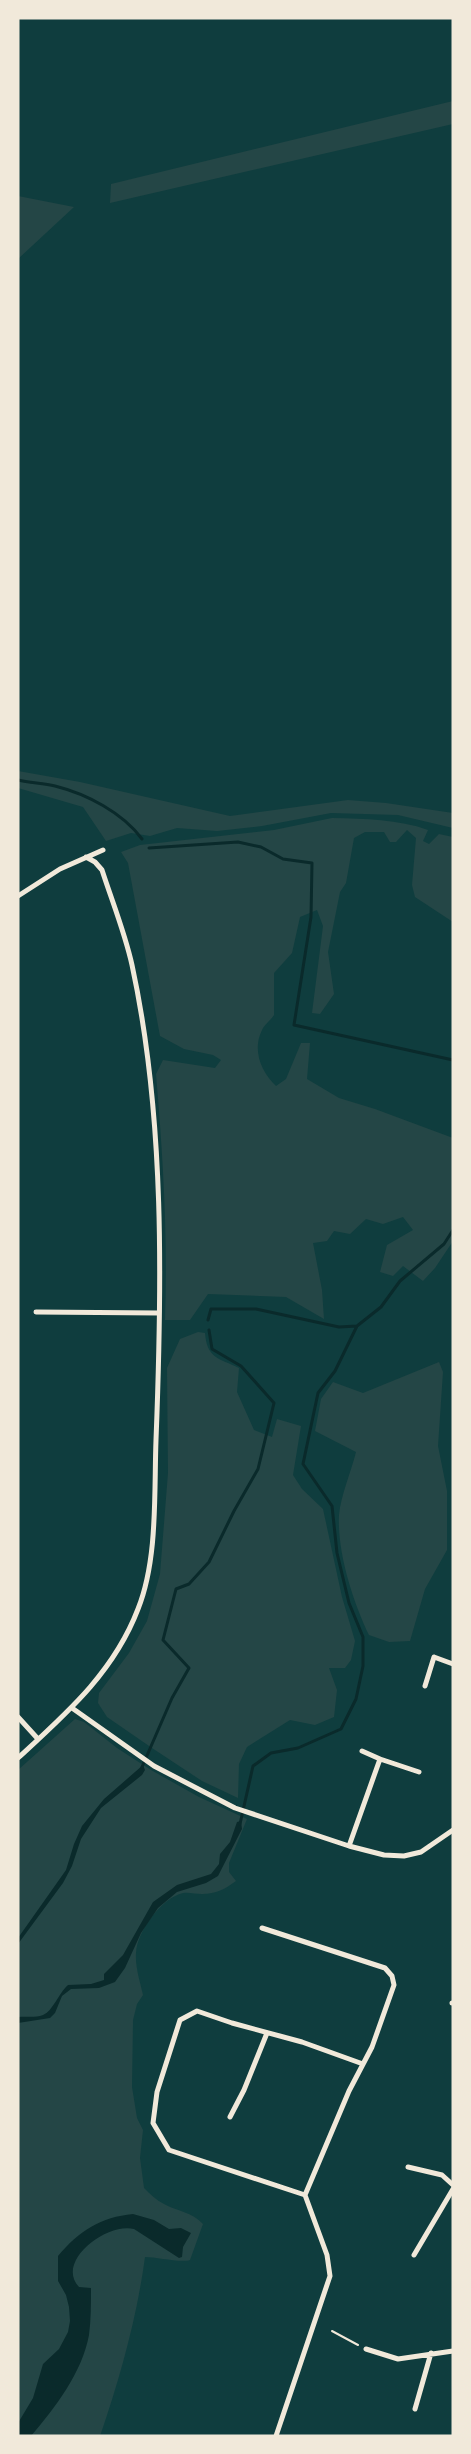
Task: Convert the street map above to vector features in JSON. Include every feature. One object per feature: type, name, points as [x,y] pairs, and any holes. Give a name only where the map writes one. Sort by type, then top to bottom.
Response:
[{"type":"street","points":[[18,896],[60,869],[103,850]]},
{"type":"street","points":[[18,1758],[94,1685],[128,1634],[147,1582],[153,1514],[159,1313],[159,1206],[150,1088],[131,962],[102,870],[86,857]]},
{"type":"street","points":[[36,1312],[159,1313]]},
{"type":"street","points":[[425,1686],[434,1658],[453,1664]]},
{"type":"street","points":[[72,1708],[154,1766],[246,1813],[384,1855],[404,1856],[421,1852],[453,1831]]},
{"type":"street","points":[[18,1717],[38,1739]]},
{"type":"street","points":[[362,1751],[419,1772]]},
{"type":"street","points":[[349,1846],[380,1759]]},
{"type":"street","points":[[262,1928],[385,1968],[392,1976],[394,1985],[372,2047],[349,2091],[305,2195],[327,2255],[330,2276],[276,2436]]},
{"type":"street","points":[[305,2195],[169,2150],[153,2123],[157,2092],[180,2020],[197,2011],[302,2042],[363,2064]]},
{"type":"street","points":[[230,2117],[244,2090],[267,2032]]},
{"type":"street","points":[[408,2167],[442,2175],[453,2187],[414,2255]]},
{"type":"street","points":[[366,2349],[398,2359],[453,2351]]},
{"type":"street","points":[[415,2409],[431,2353]]},
{"type":"path","points":[[332,2331],[366,2349]]},
{"type":"shaded area","points":[[453,101],[453,124],[110,203],[111,184]]},
{"type":"shaded area","points":[[18,196],[74,207],[18,259]]},
{"type":"shaded area","points":[[18,771],[80,782],[230,816],[348,800],[453,813],[453,828],[398,815],[331,813],[262,826],[217,831],[177,828],[150,836],[131,833],[106,841],[83,807],[18,788]]},
{"type":"shaded area","points":[[332,818],[381,820],[417,826],[428,830],[423,841],[429,844],[439,834],[453,837],[453,922],[415,897],[412,885],[416,838],[407,830],[396,842],[390,842],[384,832],[365,832],[354,838],[346,883],[340,892],[328,952],[334,994],[320,1014],[312,1013],[323,926],[317,910],[300,917],[292,953],[274,973],[274,1015],[263,1028],[258,1045],[262,1067],[276,1086],[286,1079],[301,1043],[310,1043],[307,1079],[339,1098],[453,1138],[453,1241],[423,1281],[403,1266],[393,1276],[380,1272],[387,1245],[413,1230],[403,1217],[383,1224],[366,1219],[350,1234],[334,1231],[327,1241],[313,1243],[322,1290],[324,1319],[286,1297],[208,1294],[190,1320],[165,1320],[164,1197],[156,1074],[163,1060],[215,1068],[221,1060],[213,1055],[184,1049],[160,1036],[128,863],[121,852],[140,845],[274,830]]},
{"type":"shaded area","points":[[198,1332],[205,1333],[211,1353],[239,1368],[237,1392],[254,1430],[272,1437],[277,1419],[301,1426],[293,1475],[302,1489],[323,1509],[342,1597],[355,1641],[351,1660],[345,1668],[329,1668],[337,1690],[334,1717],[315,1725],[290,1720],[247,1747],[239,1764],[238,1798],[202,1781],[152,1748],[107,1717],[98,1703],[99,1693],[129,1653],[147,1621],[160,1574],[168,1473],[167,1368],[180,1339]]},
{"type":"shaded area","points":[[439,1362],[443,1372],[438,1446],[447,1491],[447,1550],[425,1589],[410,1641],[389,1642],[369,1635],[357,1608],[343,1561],[339,1515],[356,1452],[315,1431],[321,1399],[333,1382],[363,1393]]},
{"type":"shaded area","points":[[75,1719],[84,1722],[117,1748],[151,1770],[199,1797],[247,1819],[229,1863],[229,1872],[236,1881],[216,1892],[183,1893],[175,1896],[152,1917],[137,1945],[137,1969],[143,1995],[137,2004],[133,2020],[132,2087],[137,2118],[143,2130],[140,2158],[144,2188],[161,2202],[189,2214],[203,2224],[190,2260],[145,2257],[127,2347],[100,2436],[18,2436],[18,1770]]},
{"type":"shaded area","points":[[143,1765],[145,1770],[142,1775],[101,1808],[81,1839],[72,1866],[63,1883],[18,1944],[18,1938],[66,1870],[82,1826],[104,1799]]},
{"type":"shaded area","points":[[241,1821],[242,1829],[218,1876],[206,1883],[177,1892],[158,1908],[141,1933],[125,1968],[115,1982],[99,1988],[71,1989],[62,1996],[55,2013],[50,2018],[18,2023],[18,2017],[47,2013],[68,1985],[91,1984],[104,1980],[104,1974],[123,1955],[153,1902],[177,1885],[211,1874],[219,1864],[220,1854],[230,1842],[237,1822]]},
{"type":"shaded area","points":[[133,2214],[154,2220],[169,2229],[181,2228],[191,2233],[183,2247],[182,2257],[179,2258],[134,2229],[123,2228],[110,2232],[87,2246],[78,2256],[73,2277],[79,2287],[91,2288],[90,2329],[80,2363],[66,2389],[31,2436],[18,2436],[18,2423],[33,2398],[43,2364],[59,2349],[68,2332],[69,2307],[66,2295],[58,2281],[58,2256],[74,2239],[91,2227],[111,2218]]},
{"type":"waterway","points":[[18,780],[55,786],[92,799],[115,813],[142,839]]},
{"type":"waterway","points":[[149,848],[238,842],[261,847],[283,859],[312,863],[311,917],[294,1025],[453,1060]]},
{"type":"waterway","points":[[240,1824],[253,1766],[271,1753],[298,1748],[341,1729],[356,1699],[363,1666],[363,1637],[349,1603],[337,1553],[332,1506],[303,1464],[318,1393],[335,1371],[357,1326],[381,1307],[400,1281],[444,1244],[453,1230]]},
{"type":"waterway","points":[[208,1320],[211,1309],[256,1309],[339,1327],[357,1326]]},
{"type":"waterway","points":[[142,1767],[172,1698],[189,1668],[163,1640],[176,1589],[189,1584],[209,1562],[258,1469],[274,1403],[241,1366],[212,1349],[209,1330]]}]
